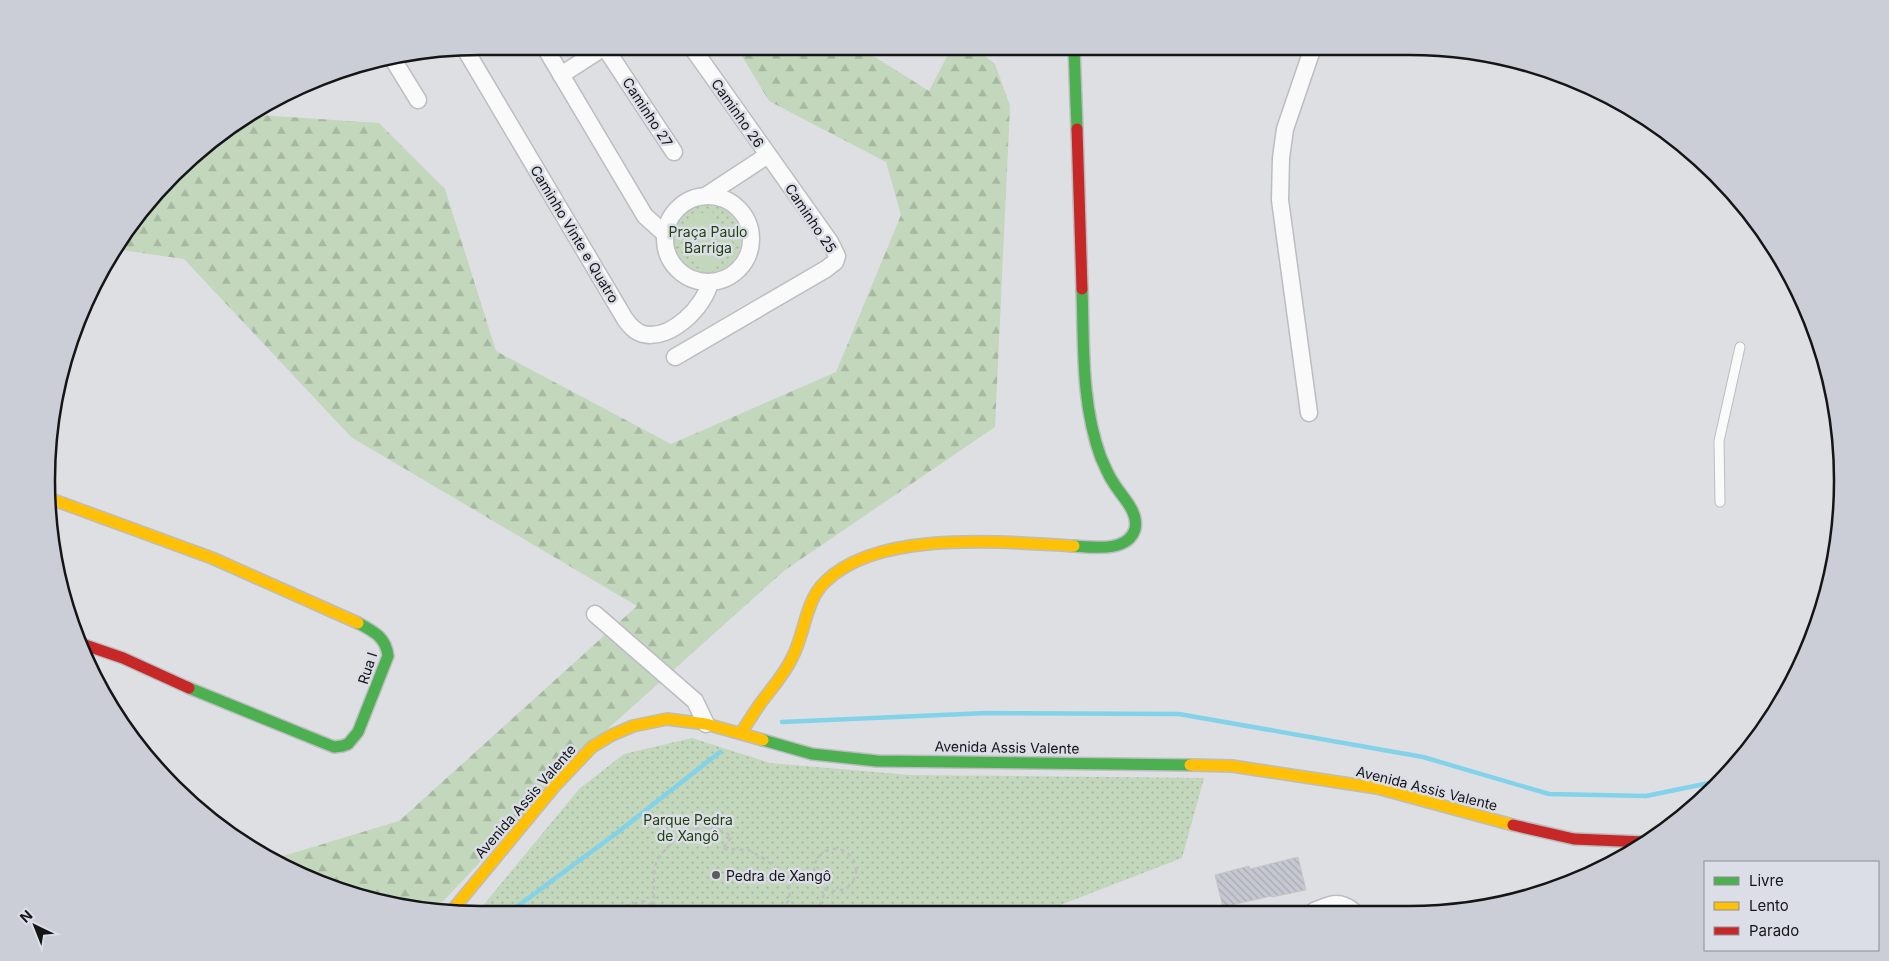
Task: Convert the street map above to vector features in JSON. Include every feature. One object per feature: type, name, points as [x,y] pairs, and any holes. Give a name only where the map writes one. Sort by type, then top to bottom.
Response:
[{"type":"street","name":"Caminho Vinte e Quatro","points":[[469,55],[625,319],[633,329],[644,334],[655,334],[679,324],[700,304],[708,293],[710,282]]},
{"type":"street","points":[[549,55],[645,216],[665,234]]},
{"type":"street","points":[[561,75],[592,55]]},
{"type":"street","name":"Caminho 27","points":[[610,55],[674,152]]},
{"type":"street","name":"Caminho 26","points":[[697,55],[768,155]]},
{"type":"street","points":[[741,734],[758,706],[781,677],[793,656],[814,596],[825,581],[843,566],[856,559],[876,552],[921,544],[963,542],[1101,548],[1126,542],[1134,530],[1135,518],[1113,482],[1097,447],[1085,390],[1074,55]]},
{"type":"street","points":[[1309,414],[1280,200],[1281,158],[1285,129],[1311,55]]},
{"type":"street","points":[[395,63],[418,100]]},
{"type":"street","points":[[708,195],[726,200],[740,211],[748,226],[750,243],[745,260],[734,273],[718,281],[710,282],[695,280],[682,274],[672,263],[666,249],[665,234],[668,222],[685,203],[708,195],[768,155]]},
{"type":"street","name":"Caminho 25","points":[[676,357],[818,274],[837,259],[836,251],[768,155]]},
{"type":"street","name":"Rua I","points":[[56,501],[212,558],[377,632],[388,648],[388,656],[358,732],[351,743],[342,748],[334,748],[216,700],[123,658],[88,646]]},
{"type":"street","points":[[595,614],[695,701],[706,724]]},
{"type":"street","name":"Avenida Assis Valente","points":[[457,905],[556,786],[592,747],[612,735],[634,726],[667,719],[706,724],[812,754],[876,761],[1232,766],[1377,788],[1527,829],[1623,847]]},
{"type":"street","points":[[1327,906],[1331,904],[1347,906]]},
{"type":"lane","points":[[1720,502],[1719,441],[1740,347]]},
{"type":"path","points":[[626,906],[643,901],[654,906],[655,866],[666,848],[683,836],[700,828],[722,830],[732,837],[722,849],[749,850],[766,860],[786,877],[790,899],[784,906]]},
{"type":"path","points":[[832,849],[846,852],[854,863],[854,877],[846,888],[832,891],[826,889],[820,885],[814,874],[816,861],[820,855],[832,849]]},
{"type":"path","points":[[820,906],[826,889]]},
{"type":"green space","points":[[741,55],[872,55],[929,91],[948,55],[984,55],[995,64],[1010,106],[995,427],[785,570],[592,743],[441,904],[397,898],[370,892],[318,874],[282,856],[399,821],[637,606],[351,437],[184,259],[123,250],[127,244],[161,200],[200,161],[221,143],[263,115],[379,123],[445,189],[496,351],[671,444],[836,372],[901,215],[886,162],[769,101]]},
{"type":"green space","name":"Praça Paulo Barriga","points":[[714,205],[726,211],[735,220],[741,232],[739,252],[731,263],[714,273],[700,273],[683,263],[675,252],[673,232],[683,215],[694,207]]},
{"type":"green space","points":[[710,208],[737,250],[704,272],[677,230]]},
{"type":"green space","name":"Parque Pedra de Xangô","points":[[692,738],[770,763],[910,775],[1204,778],[1182,858],[1058,906],[483,906],[579,789],[624,754]]},
{"type":"building","points":[[1298,857],[1306,890],[1223,906],[1215,875],[1249,866],[1250,869]]},
{"type":"waterway","points":[[782,722],[987,713],[1179,714],[1423,757],[1549,794],[1646,796],[1706,784]]},
{"type":"waterway","points":[[518,906],[618,832],[720,752]]},
{"type":"traffic: fast","points":[[1074,55],[1077,129]]},
{"type":"traffic: fast","points":[[1074,546],[1108,547],[1125,542],[1131,537],[1136,522],[1132,510],[1116,487],[1101,458],[1090,417],[1085,375],[1082,289]]},
{"type":"traffic: fast","points":[[189,688],[334,747],[348,744],[358,732],[388,656],[382,639],[358,623]]},
{"type":"traffic: fast","points":[[763,740],[812,754],[877,761],[1190,765]]},
{"type":"traffic: slow","points":[[56,501],[212,558],[358,623]]},
{"type":"traffic: slow","points":[[741,733],[789,664],[796,649],[809,608],[818,590],[825,582],[848,565],[876,553],[909,546],[943,543],[1013,542],[1074,546]]},
{"type":"traffic: slow","points":[[457,905],[555,786],[592,747],[612,735],[633,726],[667,719],[706,724],[763,740]]},
{"type":"traffic: slow","points":[[1190,765],[1232,766],[1377,788],[1513,825]]},
{"type":"traffic: jam","points":[[1077,129],[1082,289]]},
{"type":"traffic: jam","points":[[88,646],[123,658],[189,688]]},
{"type":"traffic: jam","points":[[1513,825],[1574,839],[1633,842]]},
{"type":"place","name":"Pedra de Xangô","points":[[716,875]]}]
